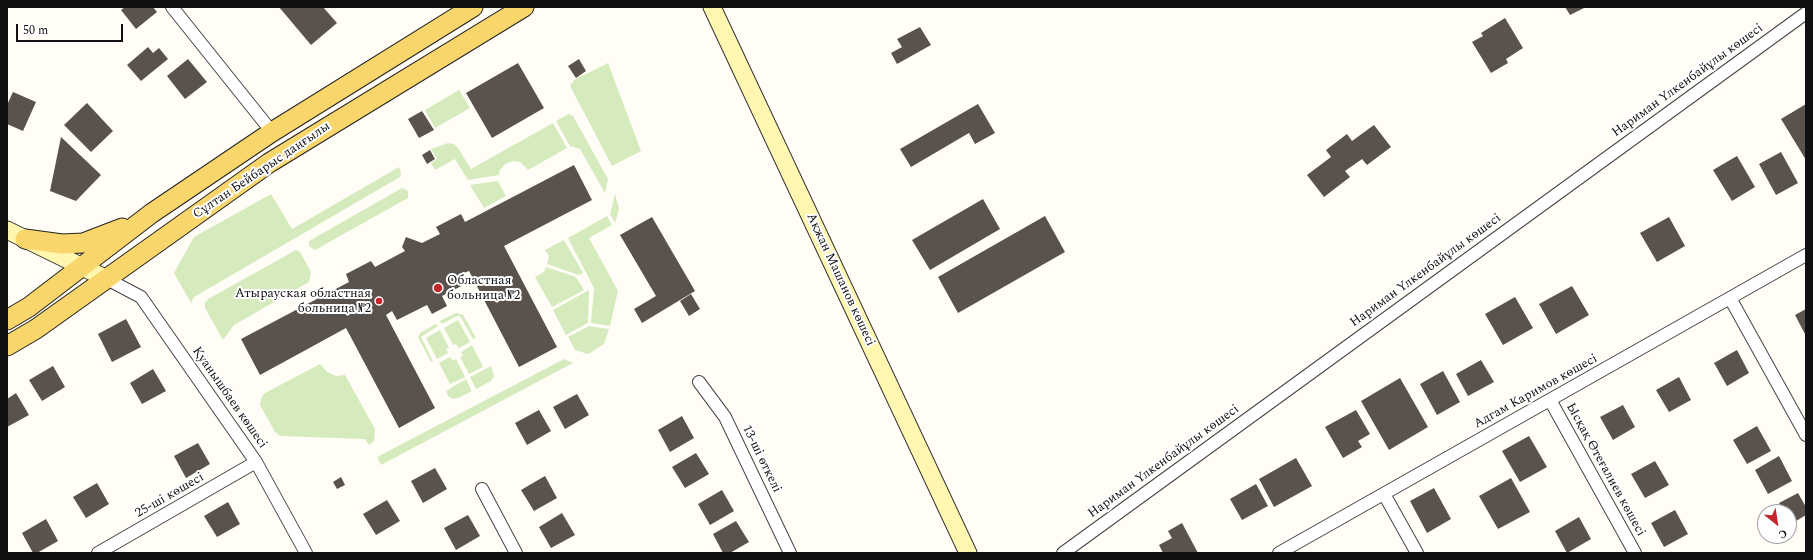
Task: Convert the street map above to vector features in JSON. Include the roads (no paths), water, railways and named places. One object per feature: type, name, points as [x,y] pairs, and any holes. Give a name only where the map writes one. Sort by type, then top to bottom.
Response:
[{"type":"main road","name":"Сұлтан Бейбарыс даңғылы","points":[[7,346],[36,329],[269,163],[524,7]]},
{"type":"main road","name":"Сұлтан Бейбарыс даңғылы","points":[[7,320],[29,307],[152,213],[272,132],[467,8]]},
{"type":"main road","points":[[24,239],[62,244],[83,243],[109,234],[152,213]]},
{"type":"street","points":[[172,7],[272,132]]},
{"type":"street","name":"Ақжан Машанов көшесі","points":[[712,7],[968,553]]},
{"type":"street","name":"Нариман Үлкенбайұлы көшесі","points":[[1063,553],[1806,13]]},
{"type":"street","points":[[7,230],[107,279]]},
{"type":"street","name":"Адгам Каримов көшесі","points":[[1279,553],[1806,255]]},
{"type":"street","name":"Қуанышбаев көшесі","points":[[107,279],[141,297],[256,462],[306,553]]},
{"type":"street","points":[[1730,298],[1806,435]]},
{"type":"street","name":"13-ші өткелі","points":[[699,382],[725,417],[790,553]]},
{"type":"street","name":"Ысқақ Өтеғалиев көшесі","points":[[1550,400],[1636,553]]},
{"type":"street","name":"25-ші көшесі","points":[[98,553],[256,462]]},
{"type":"street","points":[[482,489],[516,553]]},
{"type":"street","points":[[1384,494],[1417,553]]},
{"type":"place","name":"Областная больница №2","points":[[438,288]]},
{"type":"place","name":"Атырауская областная больница №2","points":[[379,301]]}]
